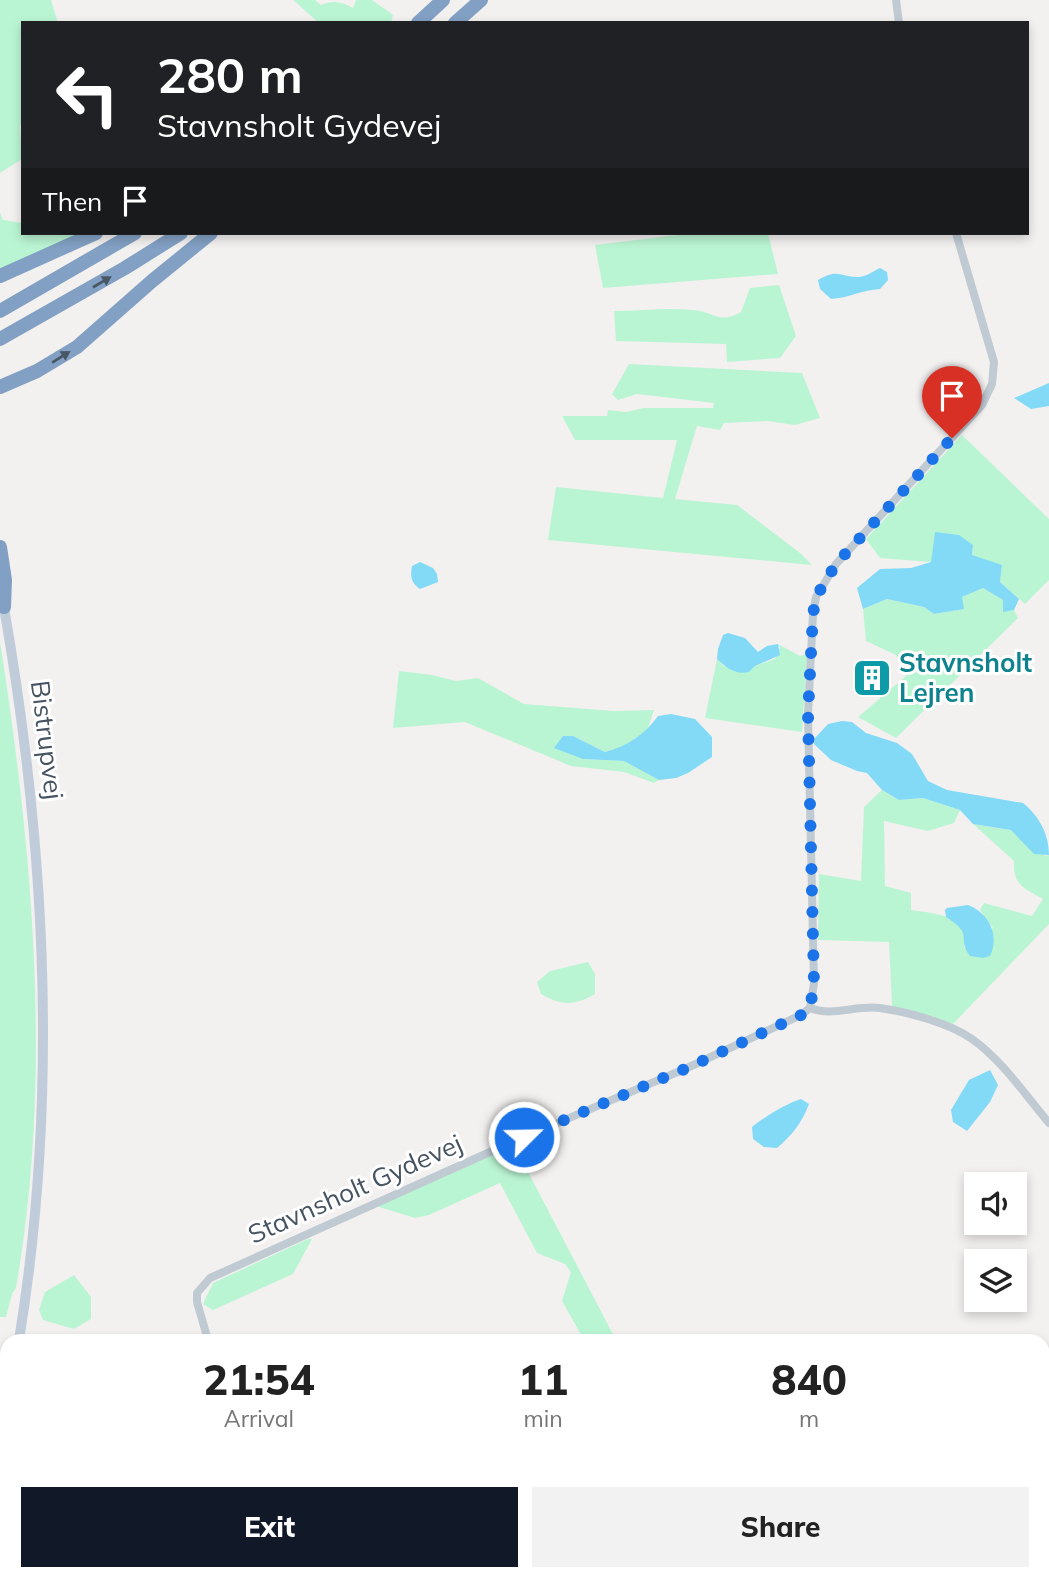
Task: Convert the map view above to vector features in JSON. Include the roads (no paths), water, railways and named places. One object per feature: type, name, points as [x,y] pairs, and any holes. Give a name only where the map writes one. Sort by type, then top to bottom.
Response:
[{"type":"highway","points":[[420,21],[443,0]]},
{"type":"highway","points":[[457,21],[481,0]]},
{"type":"highway","points":[[0,276],[92,235]]},
{"type":"highway","points":[[0,311],[132,235]]},
{"type":"highway","points":[[0,340],[178,235]]},
{"type":"highway","points":[[0,387],[46,366],[77,347],[209,235]]},
{"type":"highway","points":[[0,547],[5,580],[4,607]]},
{"type":"main road","name":"Bistrupvej","points":[[0,585],[26,744],[41,921],[43,1090],[35,1218],[20,1334]]},
{"type":"main road","name":"Bistrupvej","points":[[0,592],[4,607]]},
{"type":"street","points":[[896,0],[900,21]]},
{"type":"street","points":[[957,235],[994,362],[992,384],[982,405],[836,564],[816,597],[808,714],[814,984],[810,1008],[821,1013],[857,1007],[878,1008],[925,1018],[971,1038],[999,1063],[1049,1123]]},
{"type":"street","name":"Stavnsholt Gydevej","points":[[206,1334],[197,1293],[210,1278],[501,1147],[687,1068],[801,1015],[810,1008]]},
{"type":"water","points":[[880,268],[887,272],[888,280],[880,289],[831,299],[820,289],[818,280],[830,274],[861,277]]},
{"type":"water","points":[[1049,383],[1049,406],[1031,409],[1014,398]]},
{"type":"water","points":[[935,532],[959,535],[973,545],[972,555],[1002,565],[1000,582],[1019,599],[1014,610],[1003,612],[1003,600],[983,588],[962,597],[964,609],[934,614],[924,607],[887,599],[863,609],[857,588],[880,569],[911,568],[931,562]]},
{"type":"water","points":[[420,562],[433,568],[438,582],[420,589],[413,582],[411,573],[412,566]]},
{"type":"water","points":[[728,633],[745,638],[758,652],[767,646],[778,644],[780,655],[755,666],[749,672],[732,670],[717,659],[723,635]]},
{"type":"water","points":[[671,714],[695,719],[712,737],[712,757],[676,778],[659,780],[624,761],[583,759],[554,748],[563,736],[573,736],[605,752],[635,739],[658,716]]},
{"type":"water","points":[[852,722],[866,733],[897,743],[912,754],[928,781],[947,790],[1023,803],[1042,826],[1049,855],[1034,854],[1011,830],[973,824],[960,810],[923,798],[899,800],[882,790],[867,773],[831,760],[814,744],[815,738],[828,724]]},
{"type":"water","points":[[968,905],[982,913],[991,926],[994,940],[990,956],[970,956],[964,944],[963,932],[946,917],[947,908]]},
{"type":"water","points":[[990,1070],[998,1085],[990,1102],[967,1131],[953,1122],[951,1110],[969,1080]]},
{"type":"water","points":[[801,1099],[809,1104],[806,1111],[796,1128],[777,1148],[764,1147],[753,1139],[752,1127],[775,1111]]},
{"type":"place","name":"Stavnsholt Lejren","points":[[872,678]]}]
